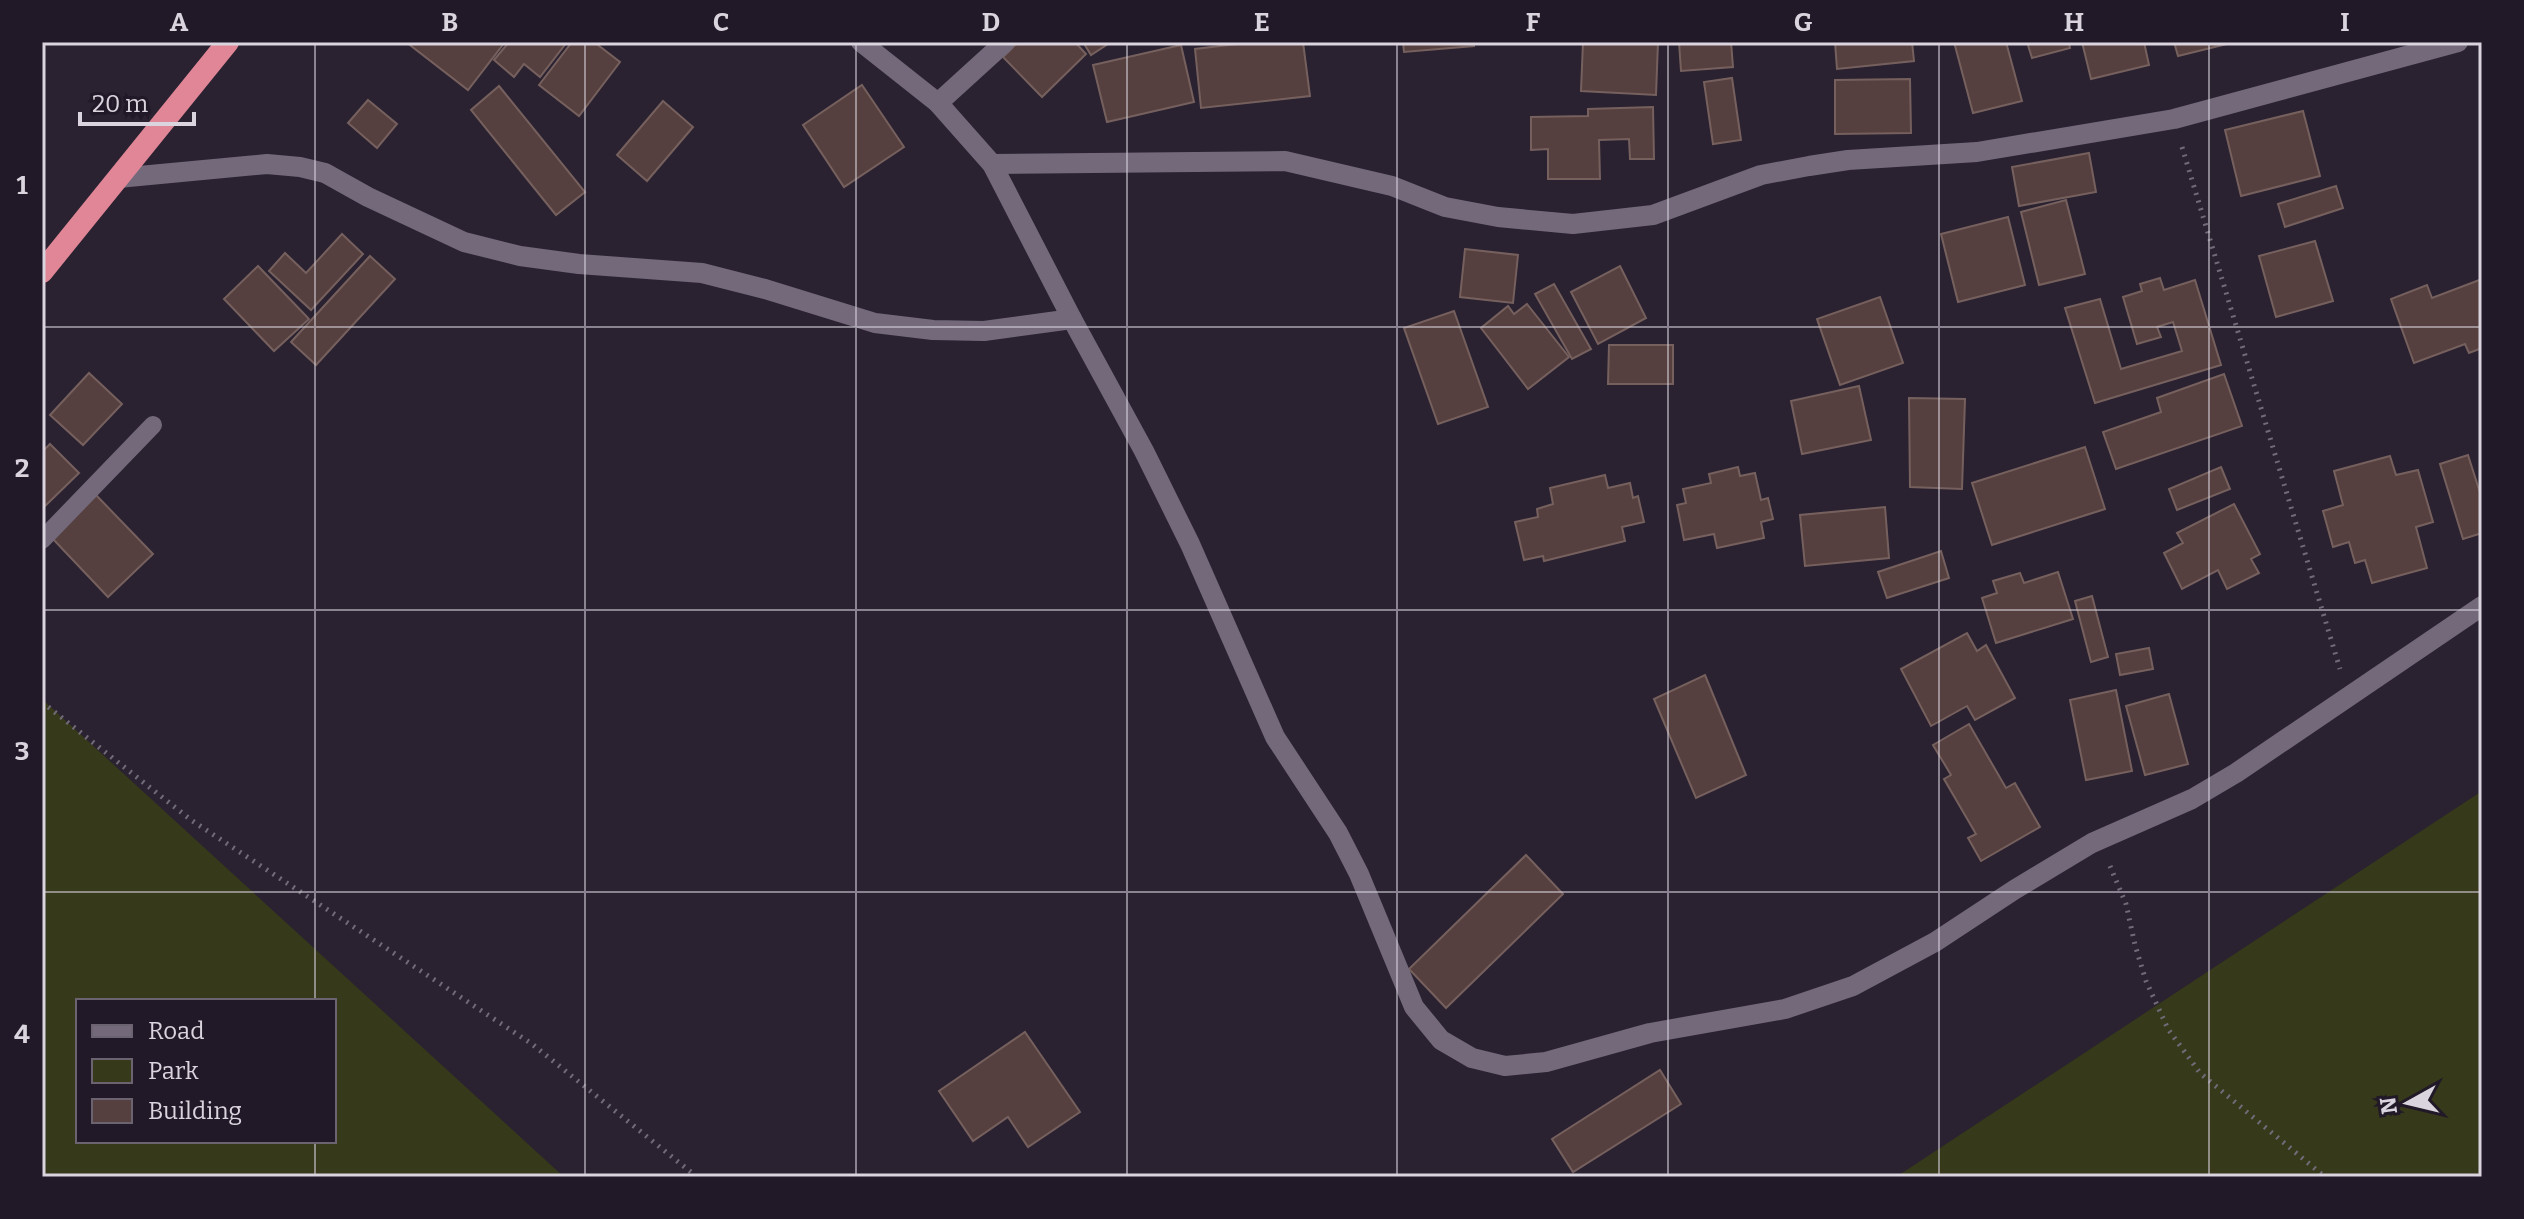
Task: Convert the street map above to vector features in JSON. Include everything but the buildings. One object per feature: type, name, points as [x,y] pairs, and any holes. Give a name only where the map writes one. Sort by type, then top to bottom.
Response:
[{"type":"highway","points":[[42,272],[228,42]]},
{"type":"street","points":[[861,42],[938,103],[992,164],[1164,491],[1275,737],[1338,833],[1359,874],[1414,1007],[1441,1040],[1472,1058],[1505,1066],[1546,1062],[1650,1033],[1785,1009],[1853,986],[1935,942],[2092,843],[2192,799],[2260,758],[2482,606]]},
{"type":"street","points":[[938,103],[1005,42]]},
{"type":"street","points":[[992,164],[1285,161],[1392,186],[1445,207],[1498,217],[1573,224],[1653,215],[1761,175],[1809,166],[1848,160],[1977,152],[2174,119],[2458,42]]},
{"type":"street","points":[[118,178],[267,164],[300,167],[325,173],[464,242],[520,256],[579,264],[702,273],[875,323],[933,330],[984,331],[1072,319]]},
{"type":"lane","points":[[42,540],[153,425]]},
{"type":"path","points":[[2174,119],[2349,698]]},
{"type":"path","points":[[42,702],[191,820],[532,1044],[697,1177]]},
{"type":"path","points":[[2092,843],[2114,871],[2146,981],[2168,1029],[2200,1073],[2325,1177]]},
{"type":"green space","points":[[42,699],[564,1177],[42,1177]]},
{"type":"green space","points":[[2482,791],[2482,1177],[1896,1177]]}]
